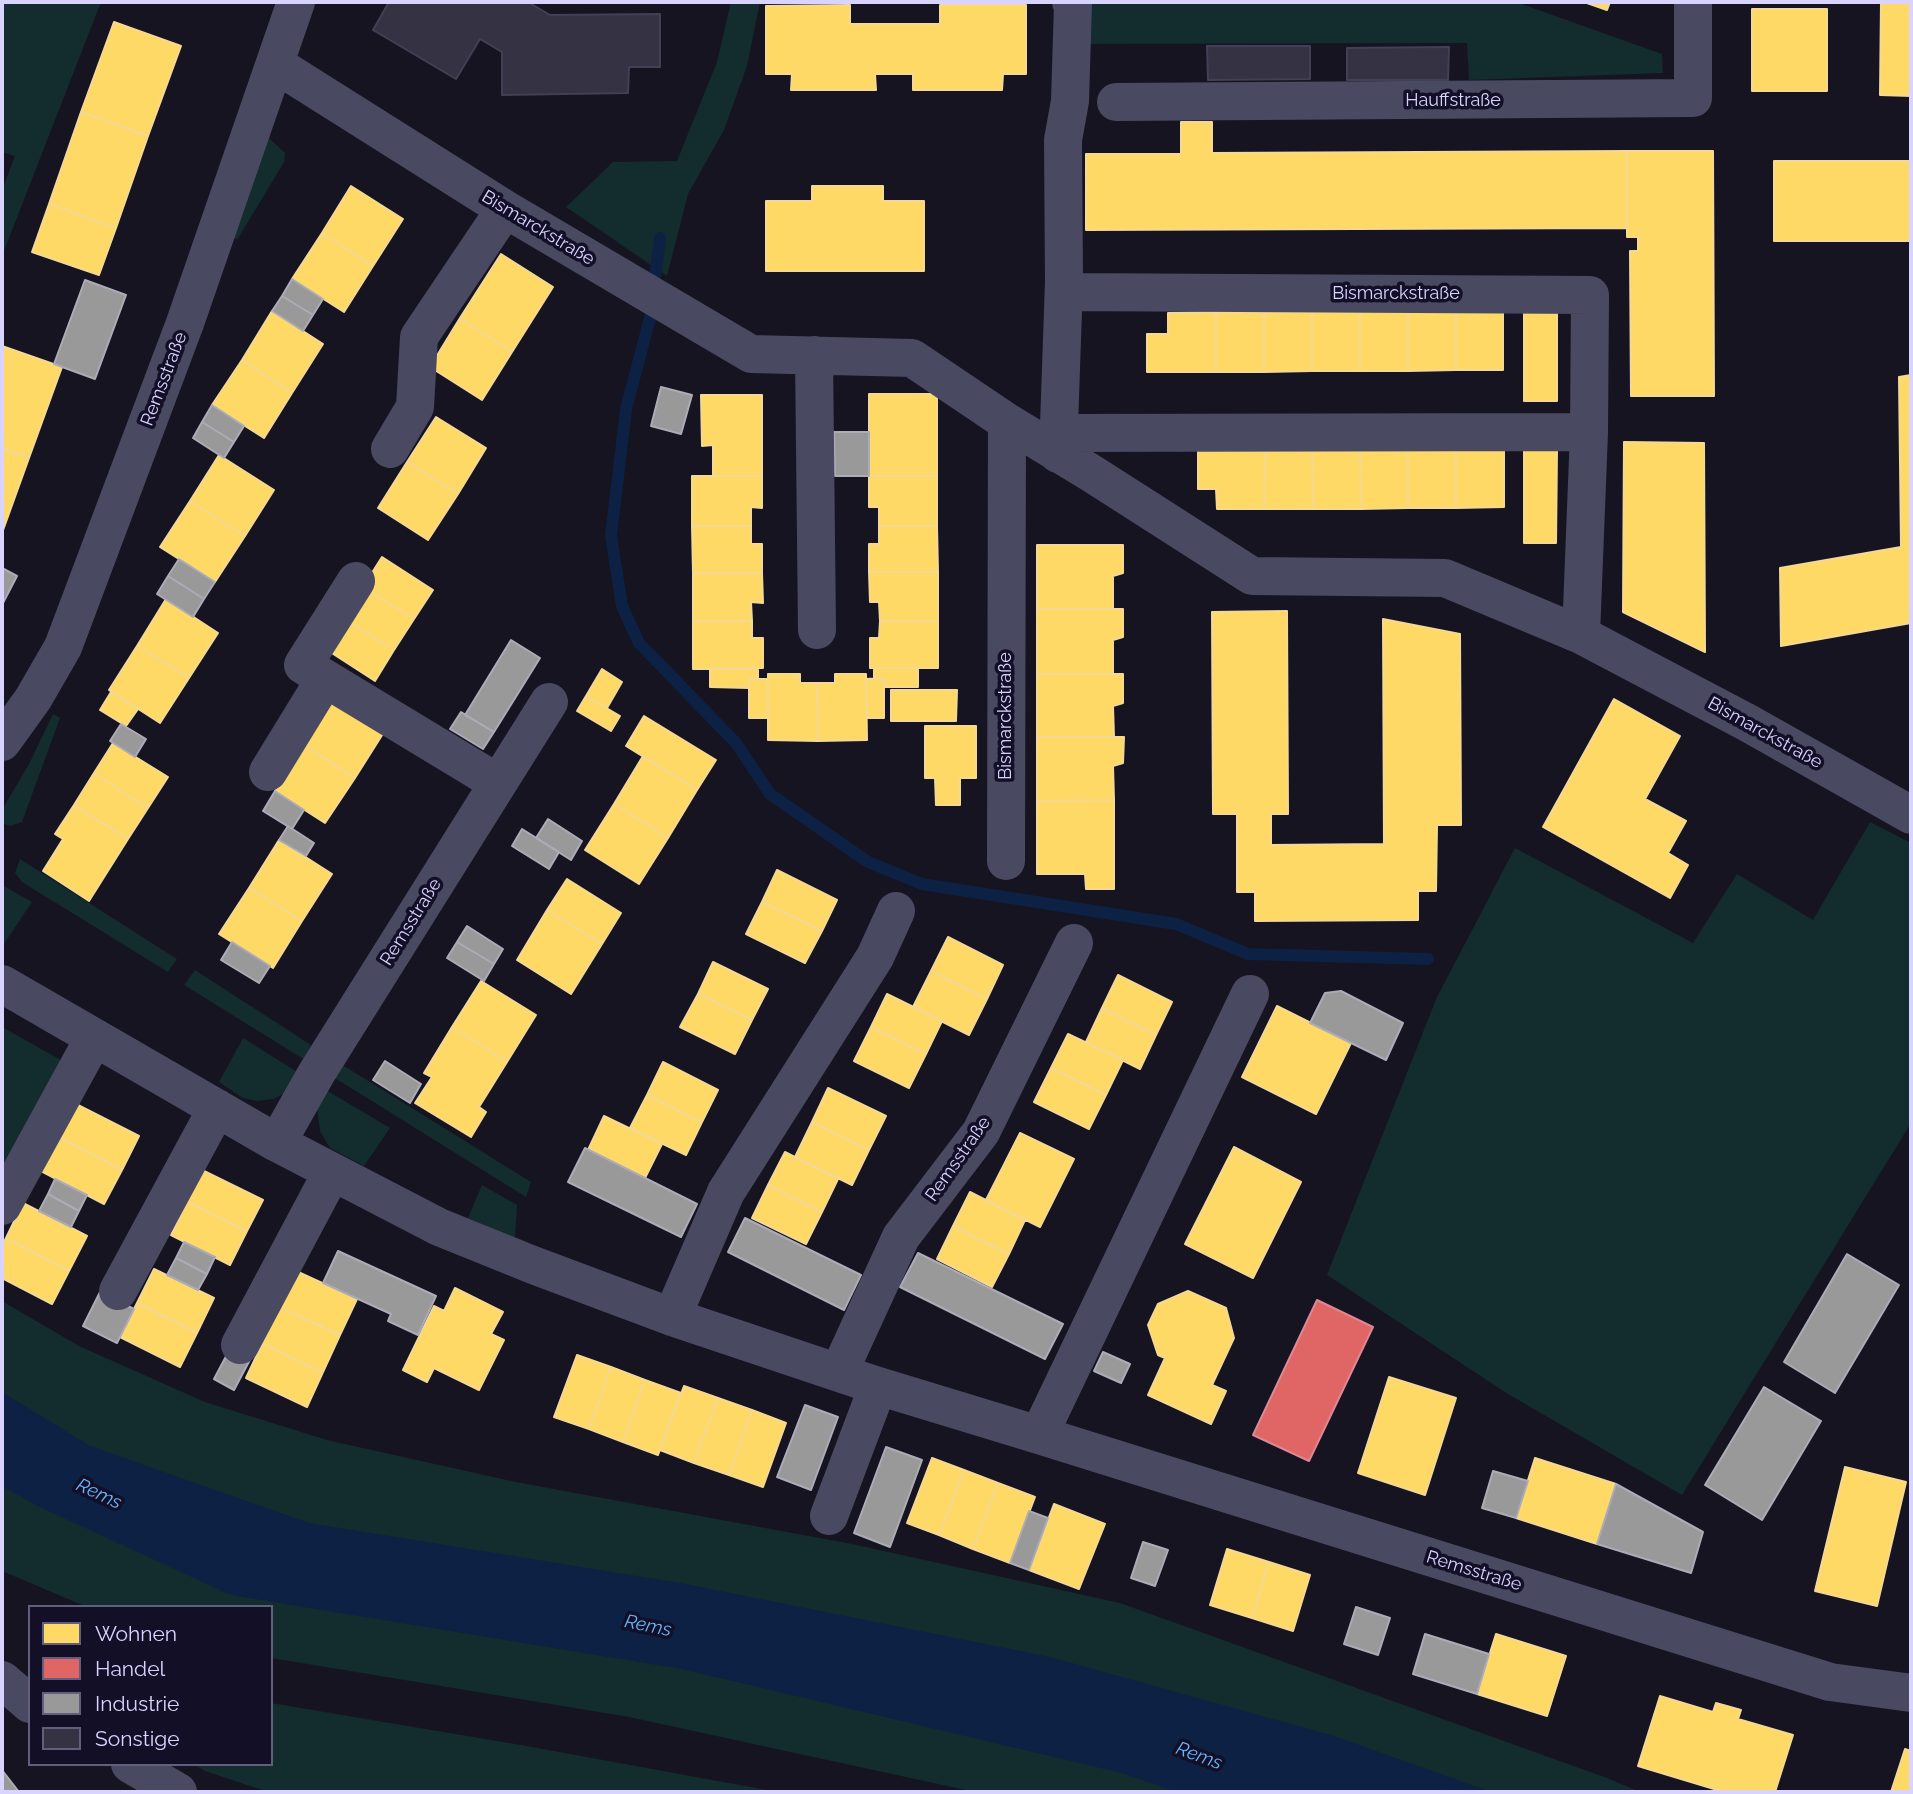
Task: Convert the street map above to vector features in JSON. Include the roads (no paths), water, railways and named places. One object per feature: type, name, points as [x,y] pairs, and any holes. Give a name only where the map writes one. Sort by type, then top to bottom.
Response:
[{"type":"street","name":"Remsstraße","points":[[2,742],[33,699],[63,648],[185,323],[296,2]]},
{"type":"street","points":[[1071,2],[1070,102],[1063,140],[1064,292],[1058,443],[1590,432]]},
{"type":"street","name":"Hauffstraße","points":[[1116,102],[1693,98],[1693,2]]},
{"type":"street","name":"Bismarckstraße","points":[[275,64],[505,209],[751,354],[912,358],[1007,422],[1058,443],[1252,576],[1445,578],[1581,635],[1748,723],[1911,815]]},
{"type":"street","points":[[390,449],[415,407],[419,337],[505,209]]},
{"type":"street","name":"Bismarckstraße","points":[[1064,292],[1590,295],[1590,432],[1581,635]]},
{"type":"street","points":[[814,355],[817,630]]},
{"type":"street","name":"Bismarckstraße","points":[[1006,861],[1007,422]]},
{"type":"street","points":[[356,581],[303,665],[498,783]]},
{"type":"street","points":[[268,772],[325,679]]},
{"type":"street","name":"Remsstraße","points":[[276,1143],[316,1074],[549,702]]},
{"type":"street","points":[[672,1317],[726,1192],[875,957],[896,911]]},
{"type":"street","name":"Remsstraße","points":[[839,1372],[901,1237],[981,1132],[1074,943]]},
{"type":"street","name":"Remsstraße","points":[[2,984],[276,1143],[439,1227],[672,1317],[878,1386],[1830,1682],[1911,1693]]},
{"type":"street","points":[[1039,1435],[1250,994]]},
{"type":"street","points":[[2,1206],[94,1038]]},
{"type":"street","points":[[118,1291],[217,1108]]},
{"type":"street","points":[[240,1345],[332,1172]]},
{"type":"street","points":[[829,1516],[878,1386]]},
{"type":"street","points":[[2,1680],[28,1702]]},
{"type":"street","points":[[133,1766],[178,1792]]},
{"type":"water","name":"Rems","points":[[2,1392],[90,1446],[309,1523],[680,1583],[1050,1657],[1334,1736],[1491,1792],[1177,1792],[1122,1773],[682,1669],[231,1595],[40,1507],[2,1486]]},
{"type":"waterway","points":[[660,238],[650,318],[626,409],[611,536],[622,606],[639,643],[736,743],[770,794],[868,862],[922,884],[1176,924],[1248,954],[1428,959]]}]
